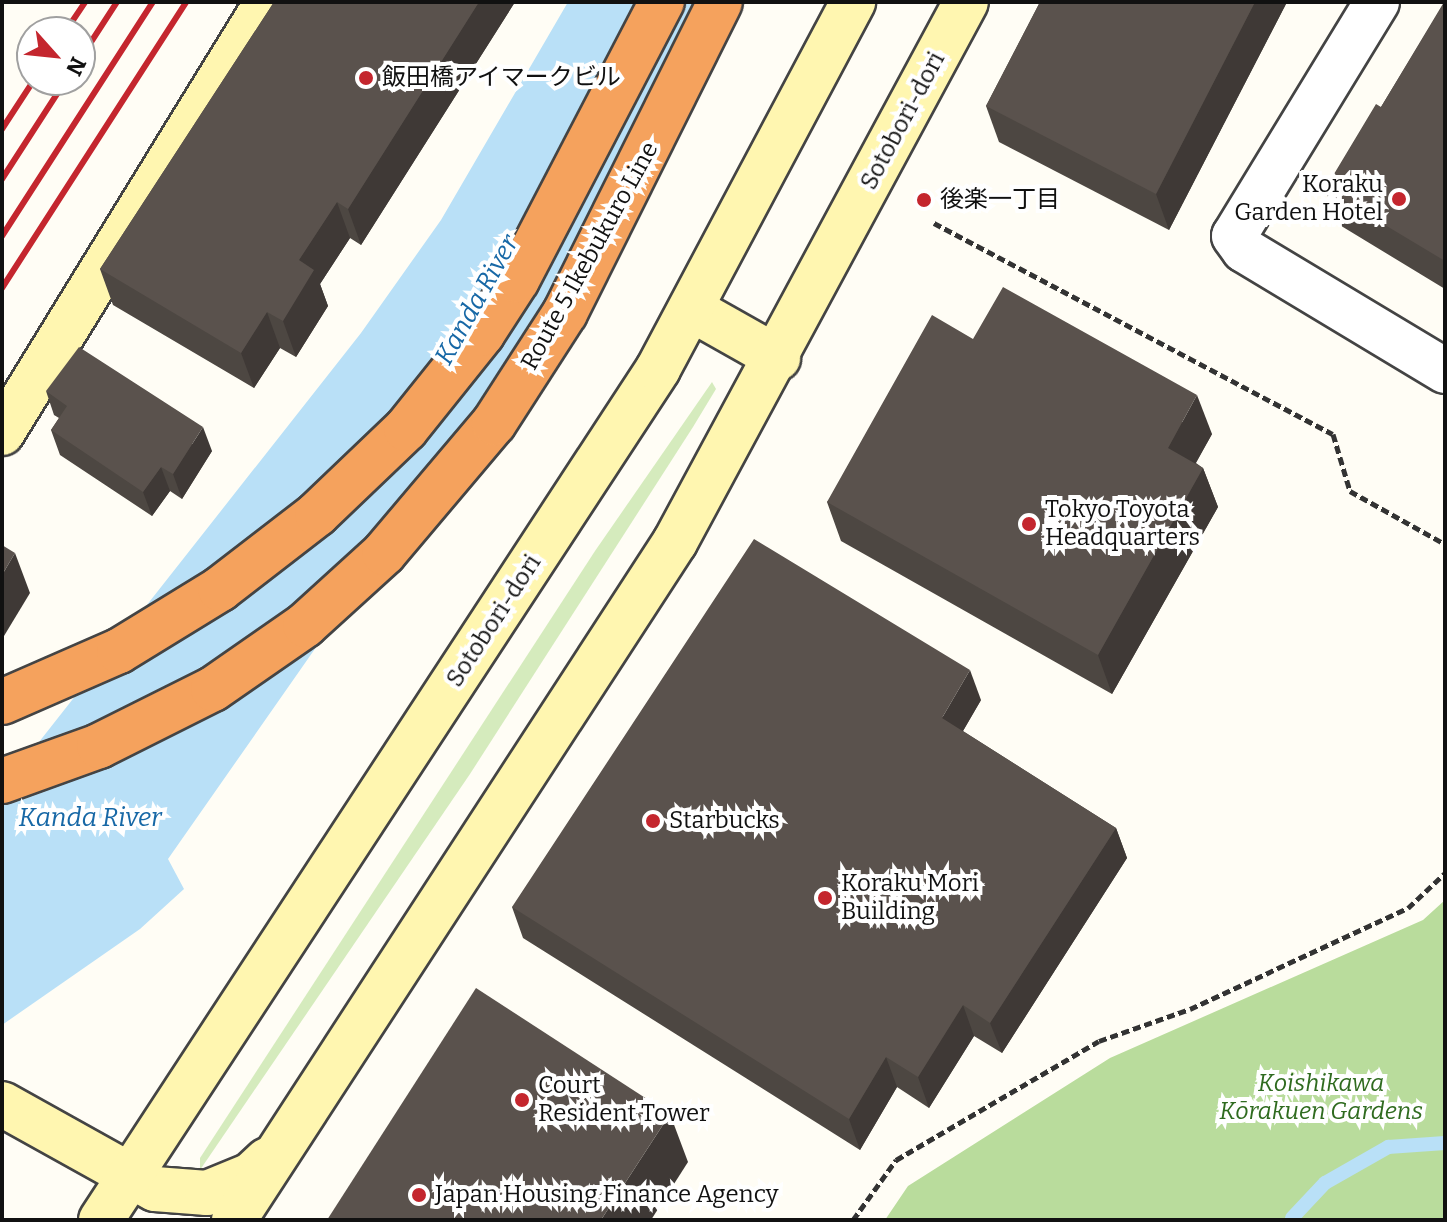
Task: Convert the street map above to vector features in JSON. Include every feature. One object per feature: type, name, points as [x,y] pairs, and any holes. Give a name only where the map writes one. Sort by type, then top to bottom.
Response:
[{"type":"highway","points":[[2,702],[119,651],[220,589],[317,514],[406,429],[482,334],[517,280],[662,2]]},
{"type":"highway","name":"Route 5 Ikebukuro Line","points":[[2,781],[99,746],[213,689],[305,625],[394,543],[494,423],[565,313],[720,2]]},
{"type":"main road","points":[[2,433],[267,2]]},
{"type":"main road","name":"Sotobori-dori","points":[[101,1220],[641,396],[691,309],[853,2]]},
{"type":"main road","name":"Sotobori-dori","points":[[234,1220],[675,542],[778,358],[966,2]]},
{"type":"main road","points":[[691,309],[778,358]]},
{"type":"main road","points":[[2,1104],[127,1178],[155,1189],[207,1193],[251,1175],[282,1145]]},
{"type":"street","points":[[1377,2],[1234,236],[1244,250],[1445,371]]},
{"type":"path","points":[[934,223],[1333,434],[1350,491],[1445,544]]},
{"type":"path","points":[[853,1220],[896,1160],[936,1136],[1099,1041],[1190,1009],[1408,908],[1445,873]]},
{"type":"green space","points":[[712,382],[716,389],[693,427],[470,774],[200,1170],[200,1158],[595,551]]},
{"type":"green space","name":"Koishikawa Kōrakuen Gardens","points":[[1445,900],[1445,1220],[885,1220],[908,1186],[1110,1058],[1423,920]]},
{"type":"water","name":"Kanda River","points":[[568,2],[708,2],[526,347],[168,859],[184,889],[140,929],[2,1025],[2,789],[361,333],[441,220]]},
{"type":"building","points":[[274,2],[479,2],[348,209],[337,202],[299,260],[314,270],[283,321],[267,312],[241,353],[100,269]]},
{"type":"building","points":[[1040,2],[1255,2],[1156,194],[986,106]]},
{"type":"building","points":[[1444,2],[1445,261],[1325,189],[1376,104],[1381,107]]},
{"type":"building","name":"Tokyo Toyota Headquarters","points":[[1003,287],[1197,395],[1168,448],[1203,468],[1098,655],[827,502],[932,315],[973,339]]},
{"type":"building","points":[[79,347],[203,427],[173,474],[161,467],[143,492],[51,430],[67,406],[46,391]]},
{"type":"building","name":"Koraku Mori Building","points":[[754,539],[970,670],[942,718],[1116,828],[990,1023],[963,1005],[918,1077],[886,1057],[849,1119],[512,907]]},
{"type":"building","points":[[2,545],[15,553],[2,575]]},
{"type":"building","points":[[476,988],[670,1114],[601,1220],[327,1220]]},
{"type":"waterway","points":[[1292,1218],[1325,1183],[1388,1147],[1445,1143]]},
{"type":"railway","points":[[76,16],[85,2]]},
{"type":"railway","points":[[96,34],[117,2]]},
{"type":"railway","points":[[2,236],[153,2]]},
{"type":"railway","points":[[2,288],[186,2]]},
{"type":"railway","points":[[2,129],[24,96]]},
{"type":"railway","points":[[2,179],[56,96]]},
{"type":"place","name":"飯田橋アイマークビル","points":[[366,78]]},
{"type":"place","name":"Koraku Garden Hotel","points":[[1399,199]]},
{"type":"place","name":"後楽一丁目","points":[[924,200]]},
{"type":"place","name":"Tokyo Toyota Headquarters","points":[[1029,524]]},
{"type":"place","name":"Starbucks","points":[[653,821]]},
{"type":"place","name":"Koraku Mori Building","points":[[825,898]]},
{"type":"place","name":"Court Resident Tower","points":[[522,1100]]},
{"type":"place","name":"Japan Housing Finance Agency","points":[[419,1195]]}]
